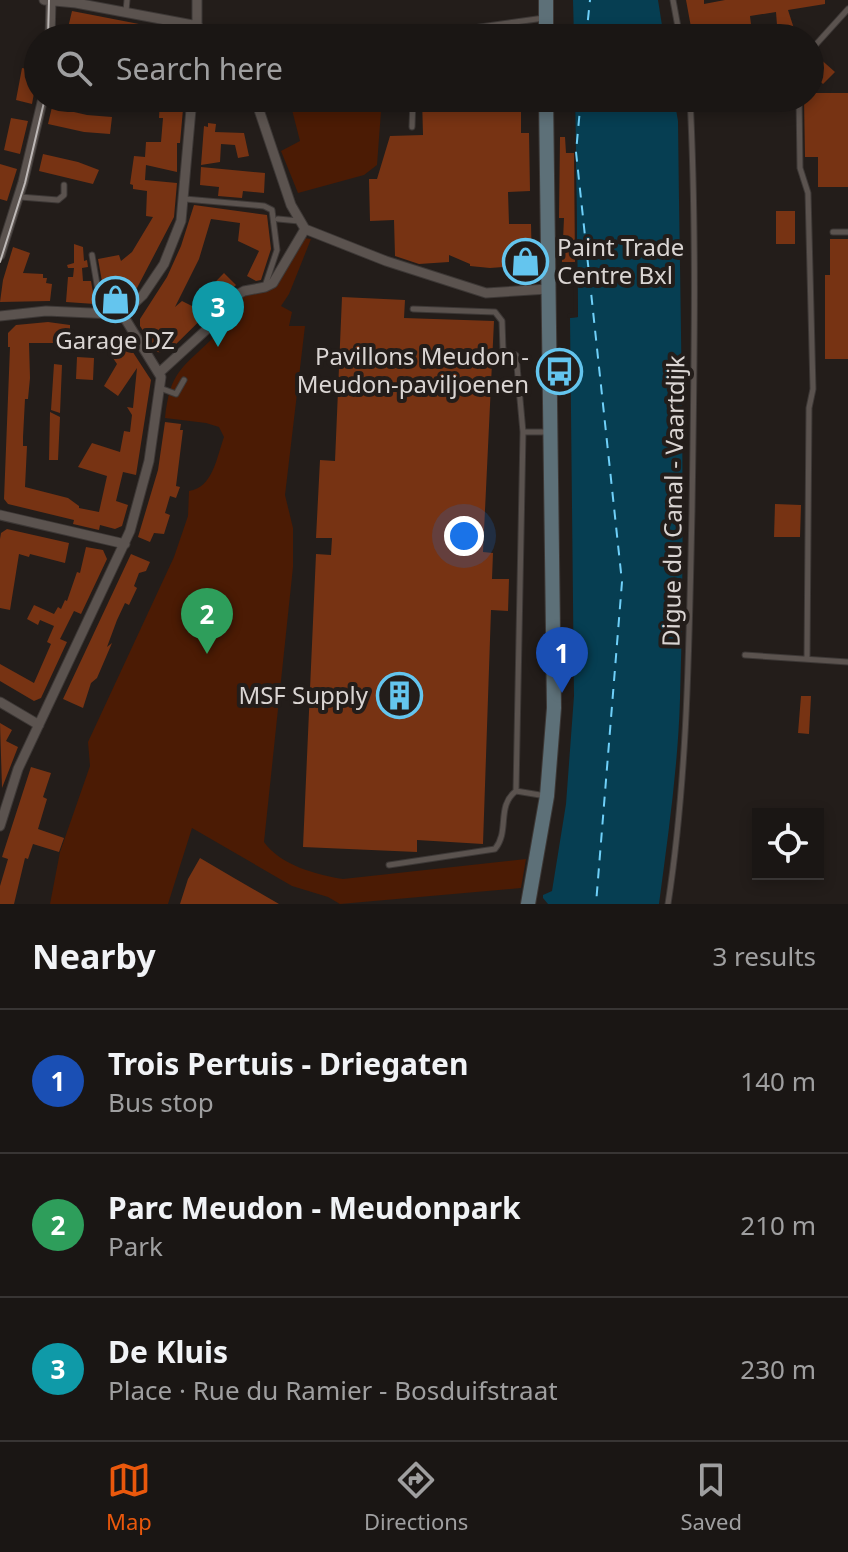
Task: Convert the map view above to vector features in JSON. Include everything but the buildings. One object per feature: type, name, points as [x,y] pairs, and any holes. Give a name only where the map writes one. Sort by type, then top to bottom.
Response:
[{"type":"main road","points":[[545,24],[546,0]]},
{"type":"main road","points":[[528,904],[547,796],[555,666],[546,112]]},
{"type":"street","points":[[44,0],[188,24]]},
{"type":"street","points":[[197,0],[198,24]]},
{"type":"street","points":[[50,24],[51,1]]},
{"type":"street","points":[[0,255],[19,197],[40,112]]},
{"type":"street","points":[[0,316],[46,311],[121,312],[143,295],[164,264],[179,229],[185,199],[191,112]]},
{"type":"street","points":[[260,112],[286,193],[302,225],[386,261],[486,293],[548,289]]},
{"type":"street","points":[[160,372],[206,330],[233,297],[244,291],[265,287],[278,277],[302,225]]},
{"type":"street","points":[[0,826],[18,769],[125,544],[145,481],[160,372],[121,312]]},
{"type":"street","points":[[0,515],[125,544]]},
{"type":"street","points":[[0,702],[39,725]]},
{"type":"lane","points":[[126,12],[127,0]]},
{"type":"lane","points":[[673,0],[677,24]]},
{"type":"lane","points":[[824,36],[848,9]]},
{"type":"lane","points":[[502,24],[545,18]]},
{"type":"lane","points":[[412,127],[413,112]]},
{"type":"lane","name":"Digue du Canal - Vaartdijk","points":[[668,904],[675,859],[689,654],[695,309],[695,197],[691,112]]},
{"type":"lane","points":[[799,112],[800,168],[808,193],[813,389],[809,408],[807,659]]},
{"type":"lane","points":[[19,197],[55,201],[64,195],[64,185]]},
{"type":"lane","points":[[185,199],[264,206],[272,210],[277,250],[265,287]]},
{"type":"lane","points":[[278,219],[302,225]]},
{"type":"lane","points":[[833,232],[848,232]]},
{"type":"lane","points":[[92,255],[102,314]]},
{"type":"lane","points":[[389,865],[495,849],[501,840],[505,803],[516,791],[523,432],[516,355],[502,349],[502,321],[498,314],[491,311],[413,309]]},
{"type":"lane","points":[[160,388],[176,394],[184,380]]},
{"type":"lane","points":[[523,432],[551,432]]},
{"type":"lane","points":[[745,655],[848,662]]},
{"type":"lane","points":[[516,791],[547,796]]},
{"type":"shaded area","points":[[293,112],[381,112],[377,165],[364,175],[298,193],[281,151],[300,141]]},
{"type":"shaded area","points":[[304,238],[311,239],[281,306],[292,312],[289,326],[305,326],[285,495],[293,528],[293,567],[264,842],[289,863],[343,879],[526,859],[521,888],[340,904],[292,886],[192,828],[168,904],[50,904],[60,852],[90,766],[88,742],[174,557],[188,516],[189,491],[197,489],[209,478],[224,437],[219,427],[165,418],[170,390],[179,372],[212,339],[233,304],[242,296],[267,289]]},
{"type":"water","points":[[573,0],[658,0],[662,24],[574,24]]},
{"type":"water","points":[[575,112],[676,112],[683,482],[682,627],[675,776],[659,904],[548,904],[543,898],[552,891],[566,804],[574,696],[570,318],[578,317]]},
{"type":"pier","points":[[571,112],[575,112],[578,317],[567,318],[568,314],[574,313]]},
{"type":"ferry route","points":[[587,24],[590,0]]},
{"type":"ferry route","points":[[580,112],[576,152],[622,582],[596,904]]},
{"type":"tram line","points":[[48,24],[49,0]]},
{"type":"tram line","points":[[0,262],[25,183],[42,112]]},
{"type":"place","name":"Paint Trade Centre Bxl","points":[[526,262]]},
{"type":"place","name":"Garage DZ","points":[[115,299]]},
{"type":"place","name":"De Kluis","points":[[218,347]]},
{"type":"place","name":"Pavillons Meudon - Meudon-paviljoenen","points":[[560,371]]},
{"type":"place","name":"Parc Meudon - Meudonpark","points":[[207,654]]},
{"type":"place","name":"Trois Pertuis - Driegaten","points":[[562,693]]},
{"type":"place","name":"MSF Supply","points":[[399,696]]}]
